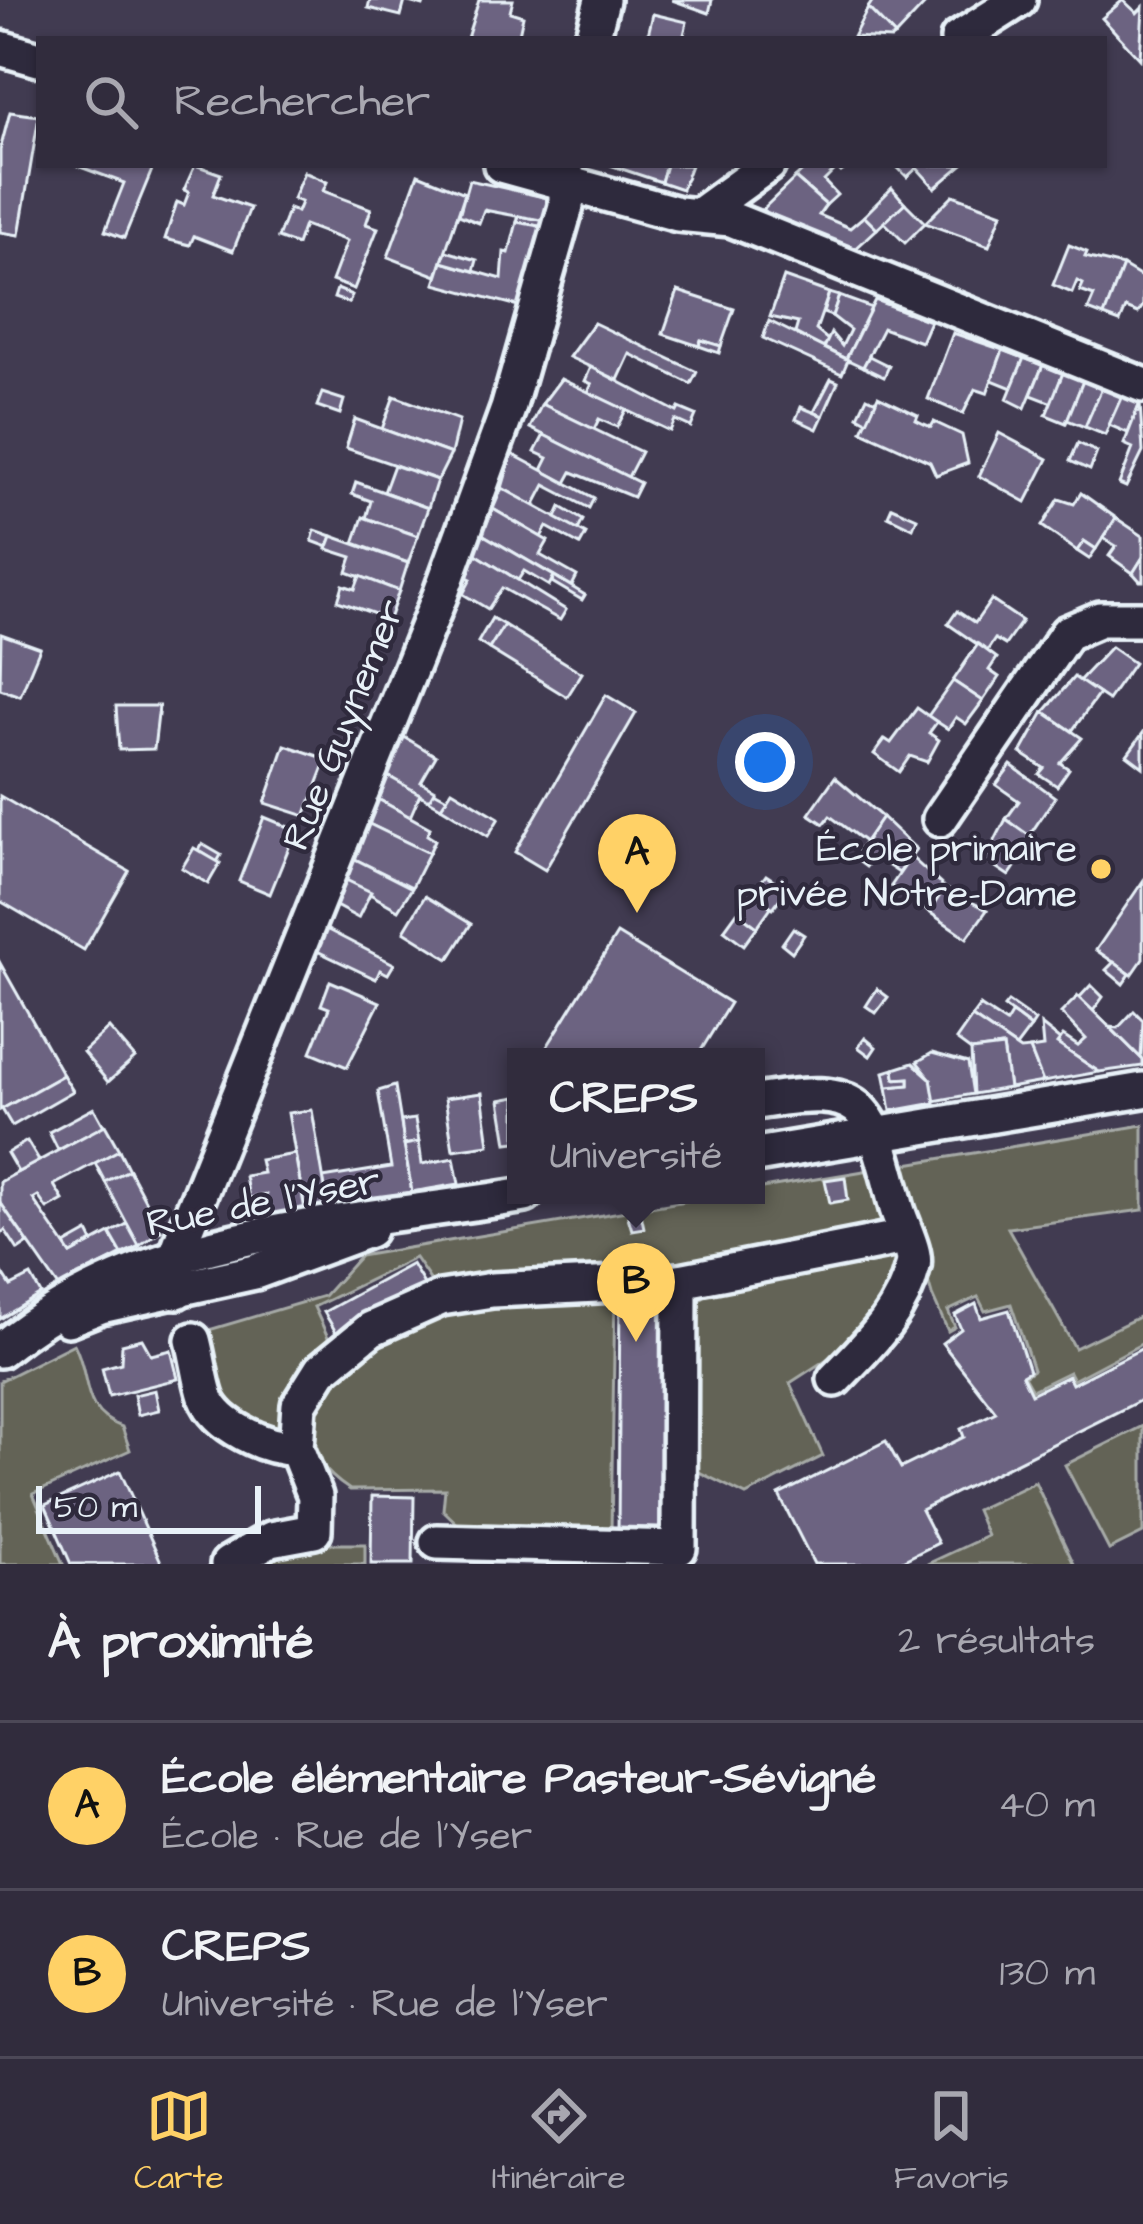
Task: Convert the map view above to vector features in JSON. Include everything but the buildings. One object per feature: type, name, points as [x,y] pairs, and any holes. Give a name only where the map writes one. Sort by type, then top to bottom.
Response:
[{"type":"street","points":[[593,36],[602,0]]},
{"type":"street","points":[[963,36],[1019,0]]},
{"type":"street","points":[[0,48],[36,58]]},
{"type":"street","points":[[525,168],[566,173],[678,214],[704,212],[1143,385]]},
{"type":"street","points":[[704,212],[764,168]]},
{"type":"street","name":"Rue Guynemer","points":[[177,1291],[177,1253],[441,593],[508,409],[566,206],[566,173]]},
{"type":"street","points":[[940,819],[1066,633],[1100,619],[1143,619]]},
{"type":"street","points":[[765,1153],[1143,1090]]},
{"type":"street","points":[[765,1101],[830,1095],[860,1108],[878,1134],[904,1237],[916,1261],[892,1321],[835,1379]]},
{"type":"street","name":"Rue de l'Yser","points":[[0,1352],[65,1301],[177,1253],[334,1221],[422,1214],[507,1198]]},
{"type":"street","name":"Rue de l'Yser","points":[[0,1352],[101,1306],[255,1272],[422,1214]]},
{"type":"street","points":[[228,1564],[271,1539],[314,1531],[315,1496],[296,1448],[299,1405],[320,1370],[370,1329],[441,1298],[492,1290],[680,1281],[904,1237]]},
{"type":"street","points":[[437,1542],[679,1549],[680,1281]]},
{"type":"street","points":[[194,1340],[208,1402],[246,1435],[277,1448],[296,1448]]},
{"type":"green space","points":[[1143,1125],[1143,1210],[1008,1228],[1075,1348],[1143,1315],[1143,1343],[1073,1380],[1069,1372],[1032,1390],[1024,1376],[1033,1370],[1011,1304],[985,1311],[978,1297],[948,1311],[955,1327],[948,1331],[932,1295],[895,1166]]},
{"type":"green space","points":[[882,1168],[897,1230],[674,1273],[492,1272],[433,1284],[415,1258],[314,1307],[332,1346],[282,1436],[263,1431],[236,1411],[219,1382],[202,1332],[324,1296],[360,1256],[668,1204],[765,1204],[765,1188]]},
{"type":"green space","points":[[892,1250],[898,1279],[855,1341],[790,1383],[823,1456],[746,1495],[691,1468],[692,1307],[712,1289]]},
{"type":"green space","points":[[615,1293],[611,1532],[466,1532],[443,1510],[445,1489],[350,1490],[320,1462],[310,1433],[314,1405],[338,1371],[394,1329],[448,1309]]},
{"type":"green space","points":[[74,1344],[92,1402],[98,1412],[122,1427],[130,1450],[33,1494],[63,1564],[0,1564],[0,1381]]},
{"type":"green space","points":[[1143,1426],[1143,1533],[1109,1550],[1065,1465]]},
{"type":"green space","points":[[1035,1482],[1074,1564],[927,1564],[987,1536],[976,1510]]},
{"type":"green space","points":[[288,1544],[365,1544],[365,1564],[243,1564]]},
{"type":"place","name":"École primaire privée Notre-Dame","points":[[1101,869]]},
{"type":"place","name":"École élémentaire Pasteur-Sévigné","points":[[637,913]]},
{"type":"place","name":"CREPS","points":[[636,1342]]}]
